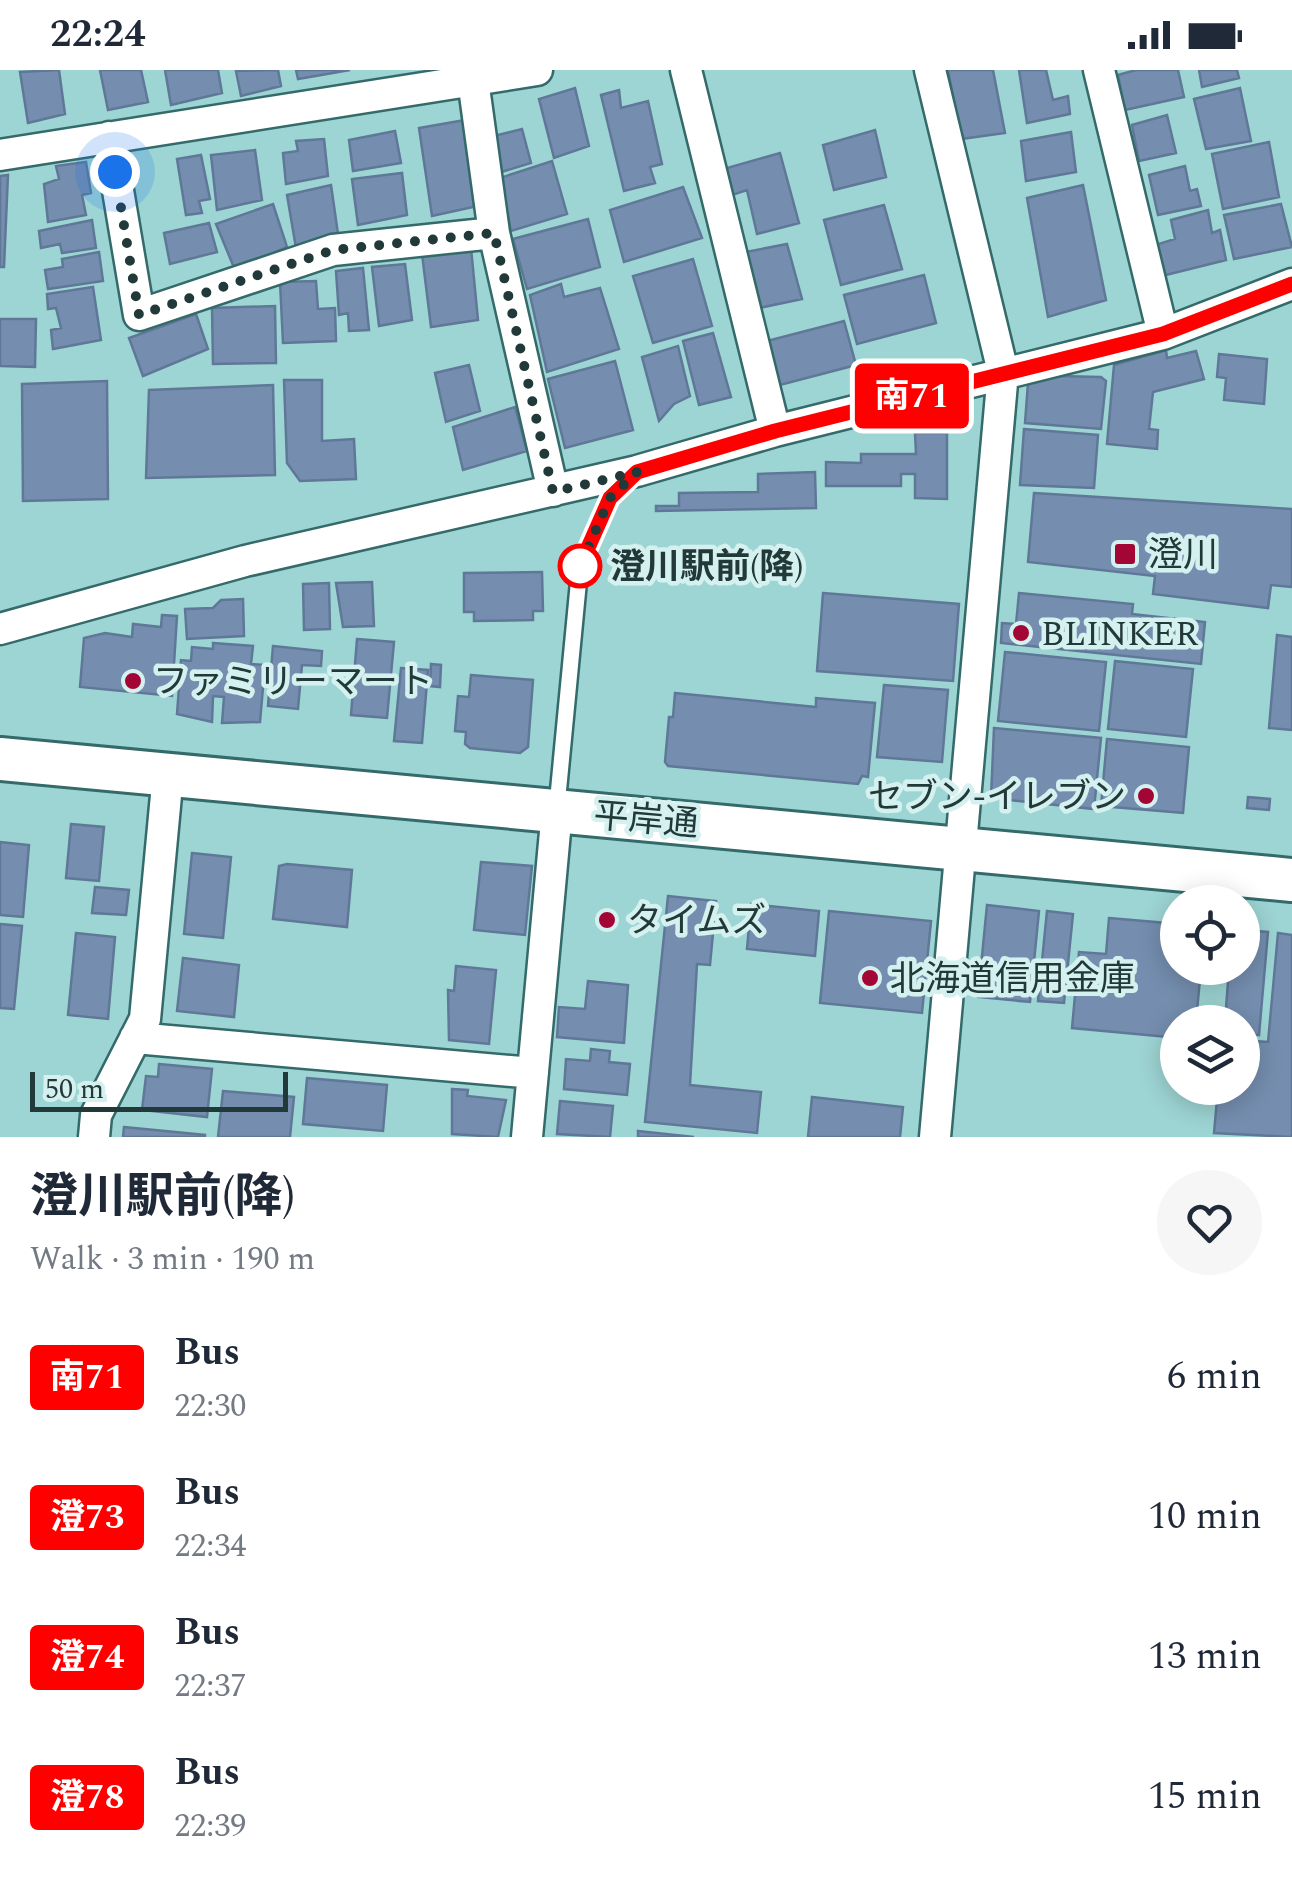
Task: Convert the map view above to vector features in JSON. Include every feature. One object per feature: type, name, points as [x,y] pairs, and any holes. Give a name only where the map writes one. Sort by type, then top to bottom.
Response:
[{"type":"street","points":[[0,155],[536,70]]},
{"type":"street","points":[[686,70],[775,431]]},
{"type":"street","points":[[930,70],[1003,372],[935,1137]]},
{"type":"street","points":[[1099,70],[1163,334]]},
{"type":"street","points":[[473,80],[494,233],[553,492]]},
{"type":"street","points":[[109,137],[139,315],[333,250],[494,233]]},
{"type":"street","points":[[0,629],[245,561],[637,472],[775,431],[1163,334],[1292,284]]},
{"type":"street","name":"平岸通","points":[[0,759],[1292,880]]},
{"type":"street","points":[[94,1137],[96,1115],[145,1018],[168,774]]},
{"type":"street","points":[[527,1137],[557,810]]},
{"type":"street","points":[[136,1038],[533,1073]]},
{"type":"lane","points":[[557,810],[580,566],[610,498],[637,472]]},
{"type":"building","points":[[59,70],[65,114],[28,123],[20,72]]},
{"type":"building","points":[[100,70],[141,70],[148,102],[108,110]]},
{"type":"building","points":[[165,70],[218,70],[222,93],[171,105]]},
{"type":"building","points":[[278,70],[281,86],[241,96],[236,71]]},
{"type":"building","points":[[296,70],[350,70],[298,79]]},
{"type":"building","points":[[948,70],[993,70],[1005,133],[961,139]]},
{"type":"building","points":[[1019,70],[1046,70],[1053,100],[1068,96],[1070,114],[1027,123]]},
{"type":"building","points":[[1136,70],[1178,70],[1184,97],[1125,110],[1118,75]]},
{"type":"building","points":[[1199,70],[1237,70],[1239,78],[1202,87]]},
{"type":"building","points":[[575,88],[589,146],[554,158],[539,99]]},
{"type":"building","points":[[1240,88],[1251,141],[1206,149],[1194,99]]},
{"type":"building","points":[[619,90],[621,108],[648,101],[662,164],[650,167],[655,183],[624,191],[601,95]]},
{"type":"building","points":[[1167,115],[1176,153],[1139,161],[1132,125]]},
{"type":"building","points":[[465,120],[482,205],[432,216],[419,128]]},
{"type":"building","points":[[522,129],[531,163],[498,173],[490,137]]},
{"type":"building","points":[[875,130],[886,177],[834,190],[823,145]]},
{"type":"building","points":[[395,131],[401,163],[353,171],[349,140]]},
{"type":"building","points":[[1071,132],[1076,172],[1026,181],[1021,141]]},
{"type":"building","points":[[324,139],[328,176],[286,184],[283,153],[298,151],[296,141]]},
{"type":"building","points":[[1269,142],[1279,197],[1223,209],[1212,154]]},
{"type":"building","points":[[255,150],[262,200],[217,210],[211,155]]},
{"type":"building","points":[[780,153],[799,223],[757,234],[747,190],[729,196],[720,170]]},
{"type":"building","points":[[201,155],[210,199],[199,201],[202,213],[186,215],[177,159]]},
{"type":"building","points":[[552,161],[567,214],[511,231],[500,178]]},
{"type":"building","points":[[86,162],[91,193],[82,195],[86,215],[48,222],[44,184],[59,179],[56,166]]},
{"type":"building","points":[[1185,166],[1190,191],[1197,189],[1201,206],[1158,215],[1149,175]]},
{"type":"building","points":[[402,173],[407,215],[358,225],[352,179]]},
{"type":"building","points":[[8,175],[4,267],[0,267],[0,176]]},
{"type":"building","points":[[331,185],[338,234],[296,248],[287,195]]},
{"type":"building","points":[[1083,185],[1106,300],[1048,317],[1027,198]]},
{"type":"building","points":[[683,187],[702,238],[624,262],[610,210]]},
{"type":"building","points":[[273,204],[287,247],[235,270],[216,224]]},
{"type":"building","points":[[1281,204],[1292,247],[1234,259],[1224,215]]},
{"type":"building","points":[[884,205],[902,269],[841,285],[824,220]]},
{"type":"building","points":[[1208,210],[1212,233],[1220,230],[1226,260],[1158,277],[1152,246],[1175,239],[1171,220]]},
{"type":"building","points":[[588,219],[600,267],[527,289],[513,239]]},
{"type":"building","points":[[92,220],[96,248],[62,253],[60,244],[41,248],[39,231]]},
{"type":"building","points":[[209,223],[217,252],[170,264],[164,233]]},
{"type":"building","points":[[787,244],[802,299],[759,308],[746,252]]},
{"type":"building","points":[[471,248],[478,320],[431,327],[422,254]]},
{"type":"building","points":[[99,252],[103,281],[48,289],[45,270],[63,267],[62,259]]},
{"type":"building","points":[[693,259],[712,326],[653,343],[633,276]]},
{"type":"building","points":[[405,264],[412,320],[379,326],[372,267]]},
{"type":"building","points":[[363,268],[369,330],[349,331],[348,313],[339,315],[336,271]]},
{"type":"building","points":[[924,275],[936,323],[857,344],[844,295]]},
{"type":"building","points":[[316,281],[318,309],[335,308],[336,341],[283,343],[280,282]]},
{"type":"building","points":[[561,284],[564,297],[600,288],[619,349],[547,372],[530,295]]},
{"type":"building","points":[[93,287],[101,340],[53,349],[51,330],[61,328],[56,308],[48,309],[47,294]]},
{"type":"building","points":[[275,306],[276,363],[213,364],[212,308]]},
{"type":"building","points":[[196,314],[208,349],[143,376],[129,338]]},
{"type":"building","points":[[0,319],[36,319],[35,367],[0,366]]},
{"type":"building","points":[[844,321],[856,365],[776,386],[763,342]]},
{"type":"building","points":[[713,333],[731,397],[699,405],[683,341]]},
{"type":"building","points":[[678,346],[690,396],[674,404],[659,421],[642,357]]},
{"type":"building","points":[[1166,350],[1167,358],[1196,351],[1204,379],[1153,392],[1149,429],[1158,430],[1157,449],[1107,444],[1114,365]]},
{"type":"building","points":[[1219,354],[1267,359],[1264,404],[1224,400],[1226,378],[1217,377]]},
{"type":"building","points":[[615,361],[633,430],[565,448],[548,379]]},
{"type":"building","points":[[469,365],[480,411],[446,422],[435,373]]},
{"type":"building","points":[[1058,376],[1101,377],[1106,381],[1101,429],[1025,423],[1028,383]]},
{"type":"building","points":[[284,380],[322,380],[322,441],[354,439],[356,479],[300,481],[287,463]]},
{"type":"building","points":[[107,381],[108,499],[23,501],[22,384]]},
{"type":"building","points":[[273,385],[275,475],[146,478],[149,390]]},
{"type":"building","points":[[515,407],[527,451],[463,470],[453,427]]},
{"type":"building","points":[[1024,429],[1098,435],[1094,488],[1020,485]]},
{"type":"building","points":[[915,433],[947,433],[947,499],[915,498],[915,474],[901,474],[901,486],[826,486],[826,462],[861,463],[861,454],[916,454]]},
{"type":"building","points":[[815,472],[816,508],[656,511],[656,506],[679,506],[679,493],[758,492],[758,474]]},
{"type":"building","points":[[1034,493],[1292,509],[1292,587],[1271,585],[1268,608],[1153,594],[1155,576],[1028,562]]},
{"type":"building","points":[[542,572],[543,611],[533,611],[533,620],[474,621],[474,612],[464,612],[464,573]]},
{"type":"building","points":[[372,582],[374,626],[343,627],[336,583]]},
{"type":"building","points":[[329,583],[330,629],[304,630],[303,584]]},
{"type":"building","points":[[823,593],[959,604],[953,681],[817,671]]},
{"type":"building","points":[[1019,593],[1133,604],[1132,614],[1205,622],[1201,664],[1001,643],[1002,623],[1016,624]]},
{"type":"building","points":[[243,599],[244,636],[187,639],[185,609],[213,608],[221,600]]},
{"type":"building","points":[[162,615],[177,616],[172,696],[80,687],[84,638],[105,633],[132,637],[133,624],[161,627]]},
{"type":"building","points":[[1277,635],[1292,637],[1292,730],[1269,728]]},
{"type":"building","points":[[357,639],[394,642],[387,718],[351,715]]},
{"type":"building","points":[[213,643],[253,646],[251,664],[265,665],[260,722],[222,723],[224,697],[213,696],[212,722],[177,714],[181,660],[191,661],[192,647],[213,649]]},
{"type":"building","points":[[273,646],[322,651],[321,666],[302,665],[298,709],[268,706]]},
{"type":"building","points":[[1005,652],[1106,662],[1099,731],[998,721]]},
{"type":"building","points":[[1115,661],[1193,669],[1186,737],[1108,729]]},
{"type":"building","points":[[431,664],[441,665],[440,687],[430,686]]},
{"type":"building","points":[[401,668],[428,670],[422,743],[394,741]]},
{"type":"building","points":[[471,675],[533,680],[528,747],[520,753],[470,748],[465,744],[466,732],[455,731],[458,696],[469,697]]},
{"type":"building","points":[[884,685],[948,690],[942,762],[877,757]]},
{"type":"building","points":[[675,693],[816,707],[816,698],[875,703],[868,777],[862,776],[858,784],[668,766],[665,762],[669,717],[673,717]]},
{"type":"building","points":[[994,728],[1101,738],[1094,809],[991,798]]},
{"type":"building","points":[[1107,739],[1189,747],[1183,813],[1101,806]]},
{"type":"building","points":[[1248,797],[1270,799],[1269,810],[1247,808]]},
{"type":"building","points":[[71,824],[104,827],[99,881],[66,878]]},
{"type":"building","points":[[0,842],[29,845],[23,917],[0,915]]},
{"type":"building","points":[[192,853],[231,857],[223,938],[184,934]]},
{"type":"building","points":[[481,862],[532,866],[525,935],[474,930]]},
{"type":"building","points":[[279,866],[352,870],[347,927],[273,919]]},
{"type":"building","points":[[95,887],[129,890],[126,915],[92,913]]},
{"type":"building","points":[[668,896],[716,901],[710,965],[697,964],[690,1085],[761,1092],[757,1133],[645,1122]]},
{"type":"building","points":[[751,904],[819,911],[815,956],[747,949]]},
{"type":"building","points":[[987,905],[1039,911],[1030,1002],[978,997]]},
{"type":"building","points":[[829,911],[931,921],[922,1013],[820,1003]]},
{"type":"building","points":[[1047,911],[1073,914],[1064,1003],[1038,1001]]},
{"type":"building","points":[[1109,918],[1160,922],[1160,985],[1199,985],[1198,1005],[1160,1005],[1160,1036],[1072,1028],[1079,952],[1106,954]]},
{"type":"building","points":[[0,924],[22,926],[14,1009],[0,1008]]},
{"type":"building","points":[[1260,931],[1268,932],[1260,1024],[1260,1005],[1226,1005],[1228,985],[1260,985]]},
{"type":"building","points":[[76,933],[115,937],[108,1019],[68,1015]]},
{"type":"building","points":[[1278,933],[1292,935],[1292,1137],[1214,1133],[1216,1105],[1260,1105],[1260,1041],[1268,1042]]},
{"type":"building","points":[[183,958],[239,965],[234,1017],[177,1011]]},
{"type":"building","points":[[456,966],[496,970],[489,1044],[449,1040],[448,990],[454,991]]},
{"type":"building","points":[[588,981],[628,985],[624,1043],[557,1037],[559,1007],[585,1009]]},
{"type":"building","points":[[591,1049],[610,1051],[609,1062],[630,1064],[627,1095],[564,1089],[566,1059],[590,1061]]},
{"type":"building","points":[[159,1064],[212,1069],[207,1117],[142,1110],[146,1076],[158,1077]]},
{"type":"building","points":[[307,1078],[387,1085],[383,1131],[303,1124]]},
{"type":"building","points":[[452,1089],[468,1090],[467,1096],[506,1100],[498,1137],[452,1134]]},
{"type":"building","points":[[223,1091],[294,1097],[290,1137],[218,1137]]},
{"type":"building","points":[[812,1097],[903,1107],[900,1137],[808,1137]]},
{"type":"building","points":[[560,1101],[613,1106],[610,1137],[557,1134]]},
{"type":"building","points":[[124,1127],[205,1135],[205,1137],[123,1137]]},
{"type":"building","points":[[638,1131],[694,1137],[638,1137]]},
{"type":"bus line","name":"南71","points":[[580,566],[610,498],[637,472],[775,431],[1163,334],[1292,284]]},
{"type":"place","name":"澄川","points":[[1125,554]]},
{"type":"place","name":"澄川駅前(降)","points":[[580,566]]},
{"type":"place","name":"BLINKER","points":[[1021,633]]},
{"type":"place","name":"ファミリーマート","points":[[133,681]]},
{"type":"place","name":"セブン-イレブン","points":[[1146,796]]},
{"type":"place","name":"タイムズ","points":[[607,920]]},
{"type":"place","name":"北海道信用金庫","points":[[870,978]]},
{"type":"route","points":[[115,172],[139,315],[333,250],[494,233],[553,492],[637,472],[610,498],[580,566]]}]
